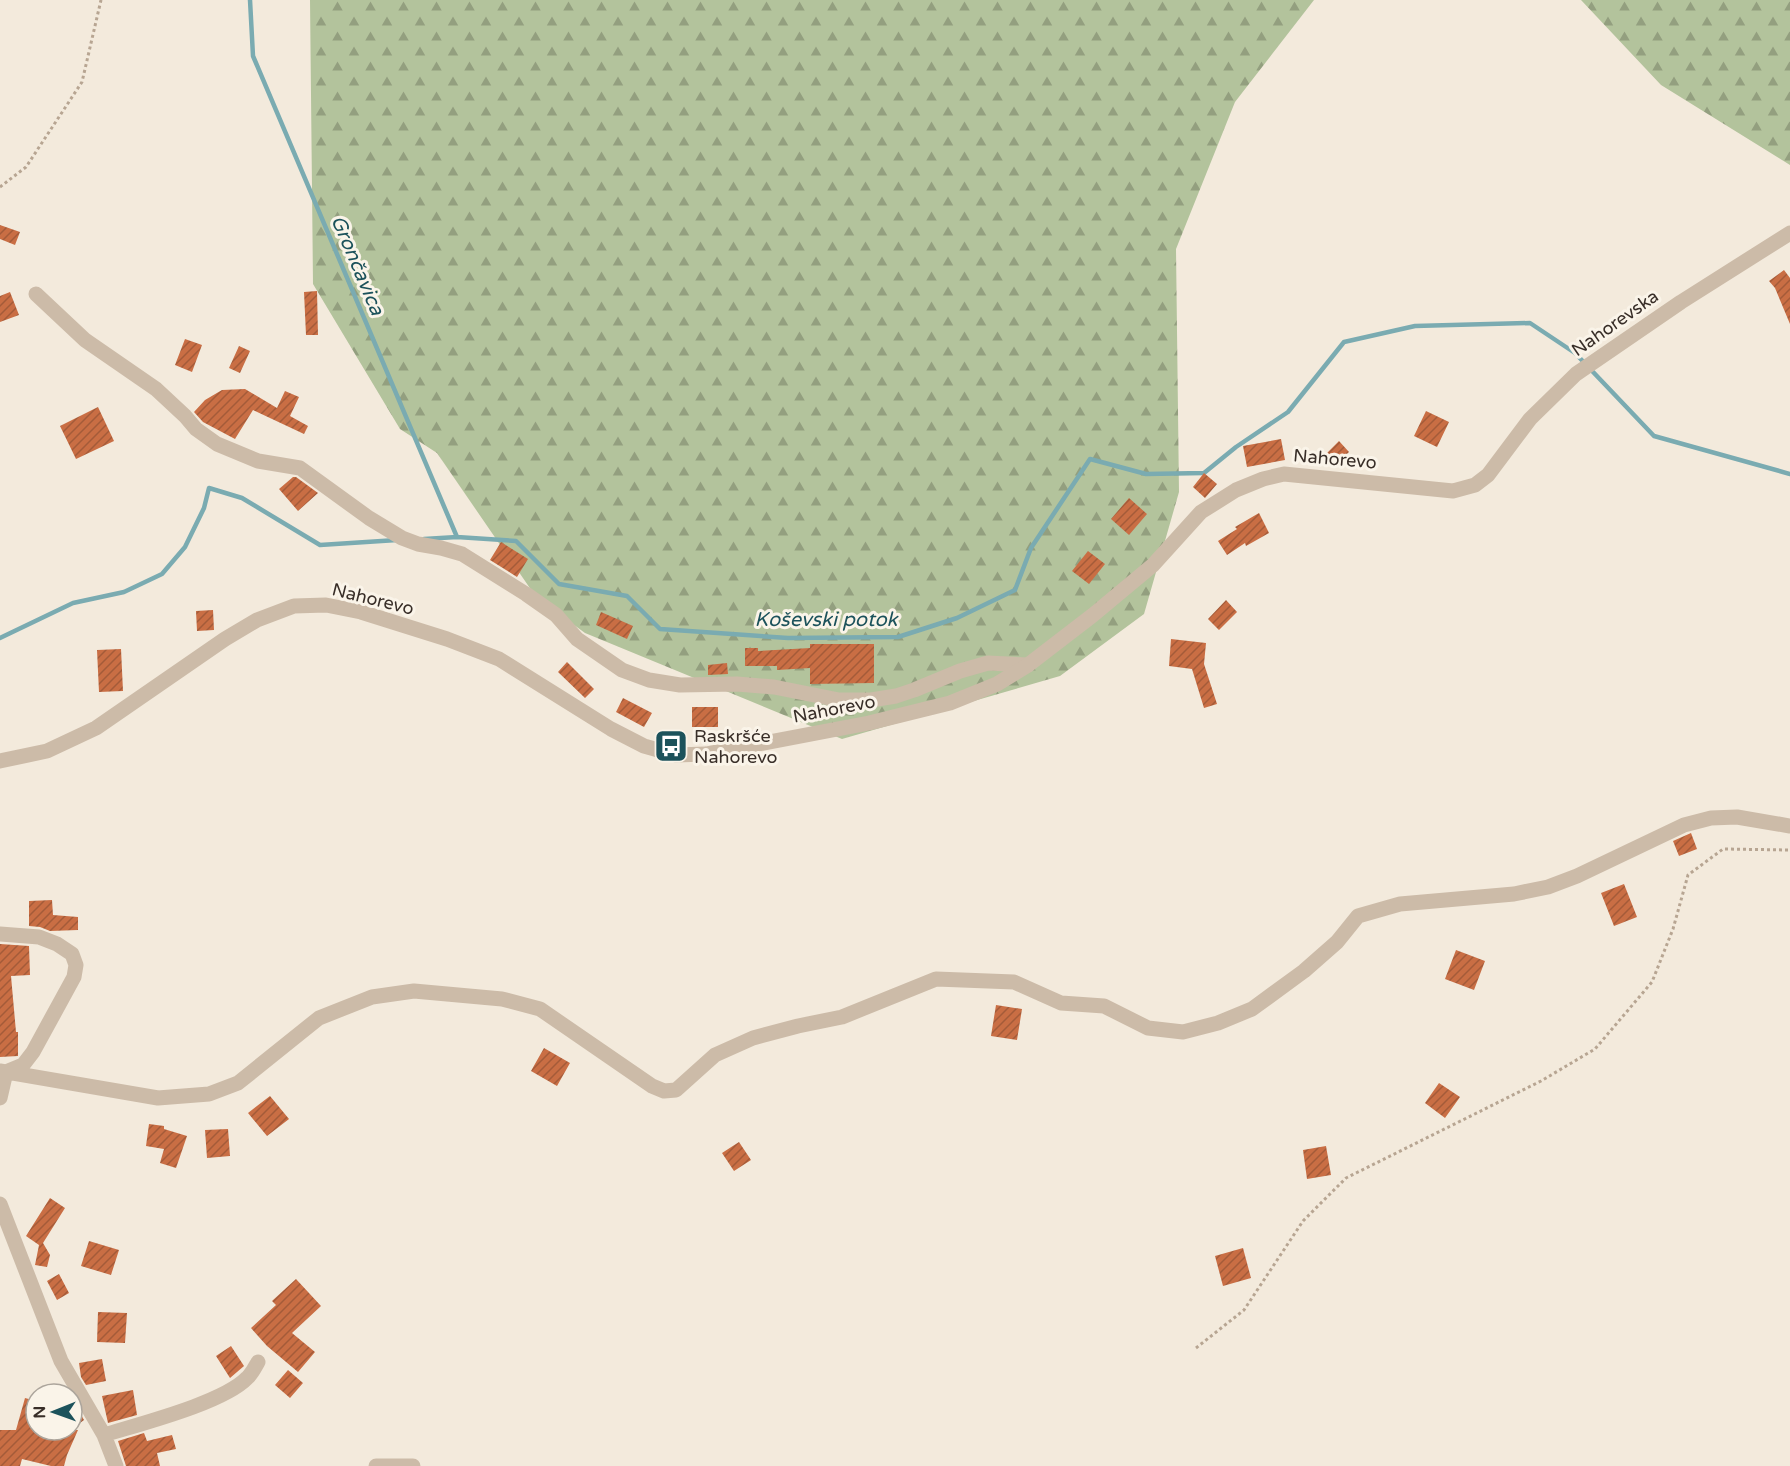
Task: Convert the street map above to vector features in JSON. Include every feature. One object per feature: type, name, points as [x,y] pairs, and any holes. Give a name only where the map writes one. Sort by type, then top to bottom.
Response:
[{"type":"street","name":"Nahorevska","points":[[1488,475],[1530,419],[1579,372],[1681,302],[1790,233]]},
{"type":"street","points":[[36,294],[85,340],[156,389],[196,429],[217,444],[258,461],[300,468],[369,518],[402,538],[462,555],[482,566],[556,615],[577,639],[622,670],[650,680],[680,685],[737,684],[774,687],[839,700],[871,700],[896,696],[960,671],[988,663],[1028,665]]},
{"type":"street","name":"Nahorevo","points":[[0,761],[46,751],[96,728],[225,639],[257,620],[294,606],[326,605],[361,612],[447,639],[499,659],[611,729],[644,746],[676,755],[717,752],[868,723],[950,703],[997,684],[1028,665],[1153,565],[1201,512],[1236,490],[1263,478],[1284,474],[1453,491],[1475,485],[1488,475]]},
{"type":"street","points":[[3,1071],[158,1098],[209,1094],[238,1083],[319,1018],[372,997],[414,991],[502,999],[540,1009],[652,1086],[664,1091],[676,1090],[716,1055],[753,1038],[842,1017],[936,979],[1014,982],[1061,1003],[1104,1006],[1148,1028],[1183,1032],[1218,1023],[1252,1009],[1304,971],[1337,942],[1358,916],[1400,904],[1514,894],[1548,887],[1577,876],[1684,825],[1711,818],[1737,818],[1790,826]]},
{"type":"street","points":[[0,934],[39,937],[57,944],[72,954],[76,965],[74,977],[33,1052],[23,1065],[3,1071]]},
{"type":"street","points":[[0,1098],[3,1071]]},
{"type":"street","points":[[0,1204],[62,1361],[104,1435],[116,1466]]},
{"type":"street","points":[[104,1435],[176,1412],[229,1391],[248,1378],[258,1362]]},
{"type":"street","points":[[376,1466],[413,1466]]},
{"type":"path","points":[[0,187],[26,167],[82,82],[101,0]]},
{"type":"path","points":[[1196,1348],[1244,1310],[1303,1221],[1346,1178],[1541,1081],[1595,1049],[1652,981],[1673,929],[1688,875],[1723,849],[1790,850]]},
{"type":"green space","points":[[310,0],[1314,0],[1235,102],[1176,249],[1179,492],[1144,614],[1060,676],[842,739],[585,633],[536,597],[437,453],[400,429],[313,284]]},
{"type":"green space","points":[[1581,0],[1790,0],[1790,165],[1661,85]]},
{"type":"building","points":[[0,225],[20,232],[15,245],[0,239]]},
{"type":"building","points":[[1784,270],[1790,278],[1790,324],[1775,288],[1769,281]]},
{"type":"building","points":[[317,291],[318,335],[306,335],[304,292]]},
{"type":"building","points":[[10,292],[19,315],[0,322],[0,296]]},
{"type":"building","points":[[185,339],[202,345],[192,372],[175,365]]},
{"type":"building","points":[[239,346],[250,351],[240,373],[229,368]]},
{"type":"building","points":[[245,389],[277,408],[285,391],[299,397],[290,416],[308,426],[304,434],[253,410],[235,439],[203,422],[194,412],[205,400],[222,390]]},
{"type":"building","points":[[98,407],[114,441],[76,459],[60,426]]},
{"type":"building","points":[[1426,411],[1449,422],[1437,447],[1414,436]]},
{"type":"building","points":[[1281,439],[1285,460],[1247,467],[1243,446]]},
{"type":"building","points":[[1339,441],[1349,452],[1337,463],[1327,453]]},
{"type":"building","points":[[1204,473],[1217,484],[1205,498],[1193,487]]},
{"type":"building","points":[[293,477],[318,493],[298,511],[279,489]]},
{"type":"building","points":[[1129,498],[1147,514],[1129,535],[1111,519]]},
{"type":"building","points":[[1259,513],[1269,533],[1246,546],[1245,543],[1227,555],[1218,541],[1237,529],[1235,527]]},
{"type":"building","points":[[501,542],[528,559],[517,577],[490,560]]},
{"type":"building","points":[[1088,551],[1105,564],[1089,584],[1072,571]]},
{"type":"building","points":[[1226,600],[1237,612],[1219,630],[1208,619]]},
{"type":"building","points":[[213,610],[214,630],[197,631],[196,611]]},
{"type":"building","points":[[601,612],[633,626],[627,639],[596,625]]},
{"type":"building","points":[[1171,639],[1206,643],[1204,664],[1217,704],[1204,708],[1192,669],[1169,666]]},
{"type":"building","points":[[810,644],[874,644],[874,683],[810,684],[810,668],[777,670],[777,666],[745,666],[745,648],[758,648],[758,651],[810,648]]},
{"type":"building","points":[[121,649],[123,691],[99,692],[97,650]]},
{"type":"building","points":[[567,662],[594,689],[585,698],[558,672]]},
{"type":"building","points":[[727,663],[728,674],[708,675],[708,665]]},
{"type":"building","points":[[623,698],[652,713],[644,727],[616,712]]},
{"type":"building","points":[[692,707],[718,707],[718,727],[692,727]]},
{"type":"building","points":[[1691,833],[1697,849],[1679,856],[1673,841]]},
{"type":"building","points":[[1624,884],[1637,917],[1614,926],[1601,893]]},
{"type":"building","points":[[52,900],[53,915],[78,917],[78,930],[50,931],[29,926],[29,901]]},
{"type":"building","points":[[0,944],[29,946],[30,975],[11,976],[16,1032],[18,1032],[18,1056],[0,1057]]},
{"type":"building","points":[[1456,950],[1485,961],[1474,990],[1445,979]]},
{"type":"building","points":[[996,1005],[1022,1009],[1017,1040],[991,1036]]},
{"type":"building","points":[[544,1048],[570,1063],[557,1086],[531,1071]]},
{"type":"building","points":[[1439,1083],[1460,1097],[1445,1118],[1425,1103]]},
{"type":"building","points":[[270,1096],[289,1119],[267,1136],[248,1113]]},
{"type":"building","points":[[149,1124],[164,1126],[164,1129],[187,1136],[176,1168],[160,1163],[164,1149],[146,1146]]},
{"type":"building","points":[[228,1129],[230,1156],[207,1158],[205,1130]]},
{"type":"building","points":[[739,1142],[751,1160],[734,1171],[722,1153]]},
{"type":"building","points":[[1326,1146],[1331,1175],[1307,1179],[1303,1150]]},
{"type":"building","points":[[50,1198],[65,1208],[43,1243],[50,1255],[47,1267],[35,1265],[39,1245],[26,1236]]},
{"type":"building","points":[[89,1241],[119,1250],[111,1275],[81,1266]]},
{"type":"building","points":[[1243,1248],[1251,1278],[1223,1286],[1215,1256]]},
{"type":"building","points":[[59,1274],[69,1293],[57,1300],[47,1281]]},
{"type":"building","points":[[296,1279],[321,1306],[292,1333],[315,1352],[298,1372],[267,1346],[251,1328],[276,1305],[272,1301]]},
{"type":"building","points":[[98,1312],[127,1313],[125,1343],[97,1342]]},
{"type":"building","points":[[231,1346],[244,1366],[230,1378],[216,1356]]},
{"type":"building","points":[[102,1359],[106,1381],[86,1385],[81,1377],[79,1363]]},
{"type":"building","points":[[288,1370],[303,1383],[290,1398],[275,1385]]},
{"type":"building","points":[[133,1390],[137,1415],[108,1423],[102,1396]]},
{"type":"building","points":[[24,1402],[24,1442],[73,1442],[64,1466],[51,1466],[22,1459],[20,1466],[0,1466],[0,1430],[16,1430]]},
{"type":"building","points":[[144,1433],[147,1441],[172,1435],[176,1449],[157,1453],[160,1466],[126,1466],[118,1441]]},
{"type":"waterway","name":"Grončavica","points":[[250,0],[253,56],[457,537]]},
{"type":"waterway","name":"Koševski potok","points":[[424,539],[457,537],[516,541],[559,584],[627,596],[660,629],[788,638],[898,637],[957,618],[1015,590],[1031,548],[1090,459],[1146,474],[1204,473],[1236,447],[1288,412],[1344,342],[1415,326],[1530,323],[1575,353],[1654,436],[1790,474]]},
{"type":"waterway","points":[[0,638],[73,603],[124,592],[162,574],[185,547],[204,508],[209,488],[242,498],[320,545],[397,540]]},
{"type":"place","name":"Raskršće Nahorevo","points":[[671,746]]}]
